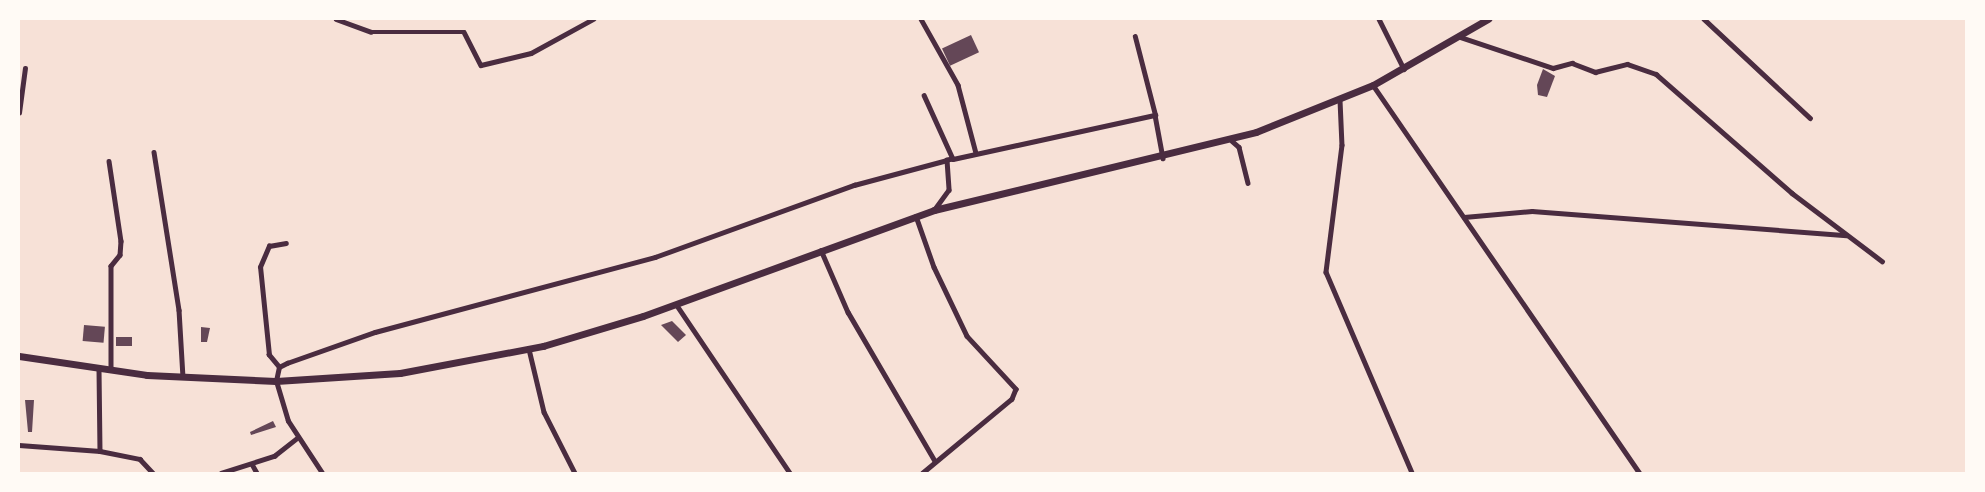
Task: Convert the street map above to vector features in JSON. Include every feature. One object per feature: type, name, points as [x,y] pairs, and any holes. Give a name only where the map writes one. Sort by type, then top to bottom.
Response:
[{"type":"highway","points":[[19,356],[111,371],[183,378],[276,381],[400,373],[529,349],[676,304],[934,210],[1232,141],[1340,100],[1372,85],[1460,37],[1488,19]]},
{"type":"street","points":[[336,19],[371,32],[464,32],[481,65],[531,53],[594,19]]},
{"type":"street","points":[[921,19],[958,85],[976,154]]},
{"type":"street","points":[[1379,19],[1404,68]]},
{"type":"street","points":[[1704,19],[1810,118]]},
{"type":"street","points":[[1135,37],[1163,158]]},
{"type":"street","points":[[1460,37],[1550,68],[1572,63],[1595,72],[1627,64],[1656,74],[1847,235],[1882,261]]},
{"type":"street","points":[[19,113],[25,68]]},
{"type":"street","points":[[1372,85],[1640,473]]},
{"type":"street","points":[[924,95],[950,160],[950,187],[934,210]]},
{"type":"street","points":[[1340,100],[1342,154],[1326,272],[1412,473]]},
{"type":"street","points":[[280,367],[375,332],[655,257],[854,185],[950,160],[1154,115]]},
{"type":"street","points":[[1232,141],[1239,148],[1248,183]]},
{"type":"street","points":[[154,152],[179,310],[183,378]]},
{"type":"street","points":[[109,161],[121,241],[120,255],[111,266],[111,371]]},
{"type":"street","points":[[1464,216],[1532,211],[1847,235]]},
{"type":"street","points":[[916,216],[934,267],[969,339],[1016,388],[1012,399],[923,473]]},
{"type":"street","points":[[280,367],[269,355],[260,267],[269,246],[286,243]]},
{"type":"street","points":[[821,250],[848,312],[935,462]]},
{"type":"street","points":[[676,304],[790,473]]},
{"type":"street","points":[[529,349],[544,412],[575,473]]},
{"type":"street","points":[[280,367],[276,381],[296,439],[322,473]]},
{"type":"street","points":[[99,369],[100,451]]},
{"type":"street","points":[[221,473],[252,464],[284,450],[296,439]]},
{"type":"street","points":[[19,445],[100,451],[140,459],[153,473]]},
{"type":"street","points":[[252,464],[257,473]]},
{"type":"building","points":[[971,35],[979,52],[950,66],[942,49]]},
{"type":"building","points":[[1543,69],[1555,76],[1547,97],[1538,95],[1537,85]]},
{"type":"building","points":[[672,321],[686,335],[678,342],[661,325]]},
{"type":"building","points":[[84,325],[105,327],[104,343],[83,341]]},
{"type":"building","points":[[201,327],[210,328],[207,342],[201,342]]},
{"type":"building","points":[[116,337],[132,337],[132,346],[116,346]]},
{"type":"building","points":[[25,400],[34,400],[32,432],[28,432]]},
{"type":"building","points":[[273,421],[276,427],[251,435],[250,432]]}]
